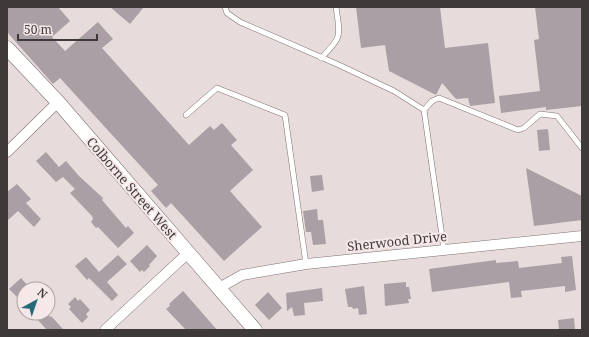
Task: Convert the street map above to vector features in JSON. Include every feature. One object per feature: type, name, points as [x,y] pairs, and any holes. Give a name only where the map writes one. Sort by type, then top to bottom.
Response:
[{"type":"main road","name":"Colborne Street West","points":[[7,48],[58,102],[255,330]]},
{"type":"street","points":[[7,152],[58,102]]},
{"type":"street","name":"Sherwood Drive","points":[[219,288],[242,275],[306,264],[582,236]]},
{"type":"street","points":[[105,330],[188,253]]},
{"type":"lane","points":[[225,7],[227,13],[240,22],[339,65],[394,92],[424,110]]},
{"type":"lane","points":[[321,58],[337,40],[340,32],[336,7]]},
{"type":"lane","points":[[186,115],[217,88],[285,115],[306,264]]},
{"type":"lane","points":[[444,250],[424,110],[432,101],[439,98],[518,130],[524,128],[540,114],[557,116],[582,148]]},
{"type":"building","points":[[7,7],[58,7],[70,21],[52,37],[65,51],[98,22],[113,39],[102,48],[189,145],[210,126],[214,130],[222,123],[237,140],[231,145],[253,170],[230,191],[262,227],[224,261],[171,203],[166,208],[151,191],[158,185],[60,78],[53,84],[7,32]]},
{"type":"building","points":[[110,7],[144,7],[130,24]]},
{"type":"building","points":[[356,7],[440,7],[445,48],[488,43],[495,103],[470,106],[468,98],[456,99],[442,83],[436,95],[389,71],[385,45],[361,48]]},
{"type":"building","points":[[535,7],[582,7],[582,106],[546,110],[546,107],[501,113],[499,96],[540,91],[534,40],[539,39]]},
{"type":"building","points":[[548,129],[550,150],[539,151],[537,130]]},
{"type":"building","points":[[46,152],[59,167],[66,161],[79,176],[103,198],[102,200],[126,228],[128,226],[134,233],[118,248],[98,227],[96,228],[91,222],[93,219],[92,216],[70,193],[75,189],[63,177],[56,182],[36,161]]},
{"type":"building","points":[[526,168],[582,196],[582,220],[534,226]]},
{"type":"building","points":[[322,175],[324,190],[312,192],[310,176]]},
{"type":"building","points":[[17,184],[31,199],[26,203],[41,219],[34,227],[18,211],[7,221],[7,192]]},
{"type":"building","points":[[317,209],[318,220],[323,220],[326,244],[313,245],[311,232],[306,232],[303,211]]},
{"type":"building","points":[[147,245],[157,256],[144,272],[142,270],[140,272],[130,261]]},
{"type":"building","points":[[118,255],[127,264],[107,282],[118,295],[112,301],[89,278],[87,280],[75,266],[86,257],[99,272]]},
{"type":"building","points":[[572,256],[576,290],[565,292],[565,286],[521,291],[522,297],[511,298],[509,282],[432,292],[429,269],[496,260],[496,263],[518,261],[519,268],[562,263],[561,257]]},
{"type":"building","points":[[406,282],[406,287],[409,287],[411,299],[408,299],[409,303],[385,306],[384,284]]},
{"type":"building","points":[[16,283],[16,296],[9,289]]},
{"type":"building","points":[[364,286],[367,314],[359,315],[358,308],[353,309],[352,307],[348,307],[345,289]]},
{"type":"building","points":[[322,288],[323,301],[304,303],[305,315],[294,316],[292,307],[287,311],[286,293]]},
{"type":"building","points":[[183,291],[217,330],[186,330],[166,309],[170,306],[169,304]]},
{"type":"building","points":[[268,292],[282,308],[269,320],[255,305]]},
{"type":"building","points":[[75,297],[78,301],[80,299],[90,310],[86,314],[88,317],[82,323],[69,309],[71,307],[68,304]]},
{"type":"building","points":[[574,318],[575,330],[559,330],[558,320]]},
{"type":"building","points":[[39,321],[56,321],[64,330],[47,330]]}]
